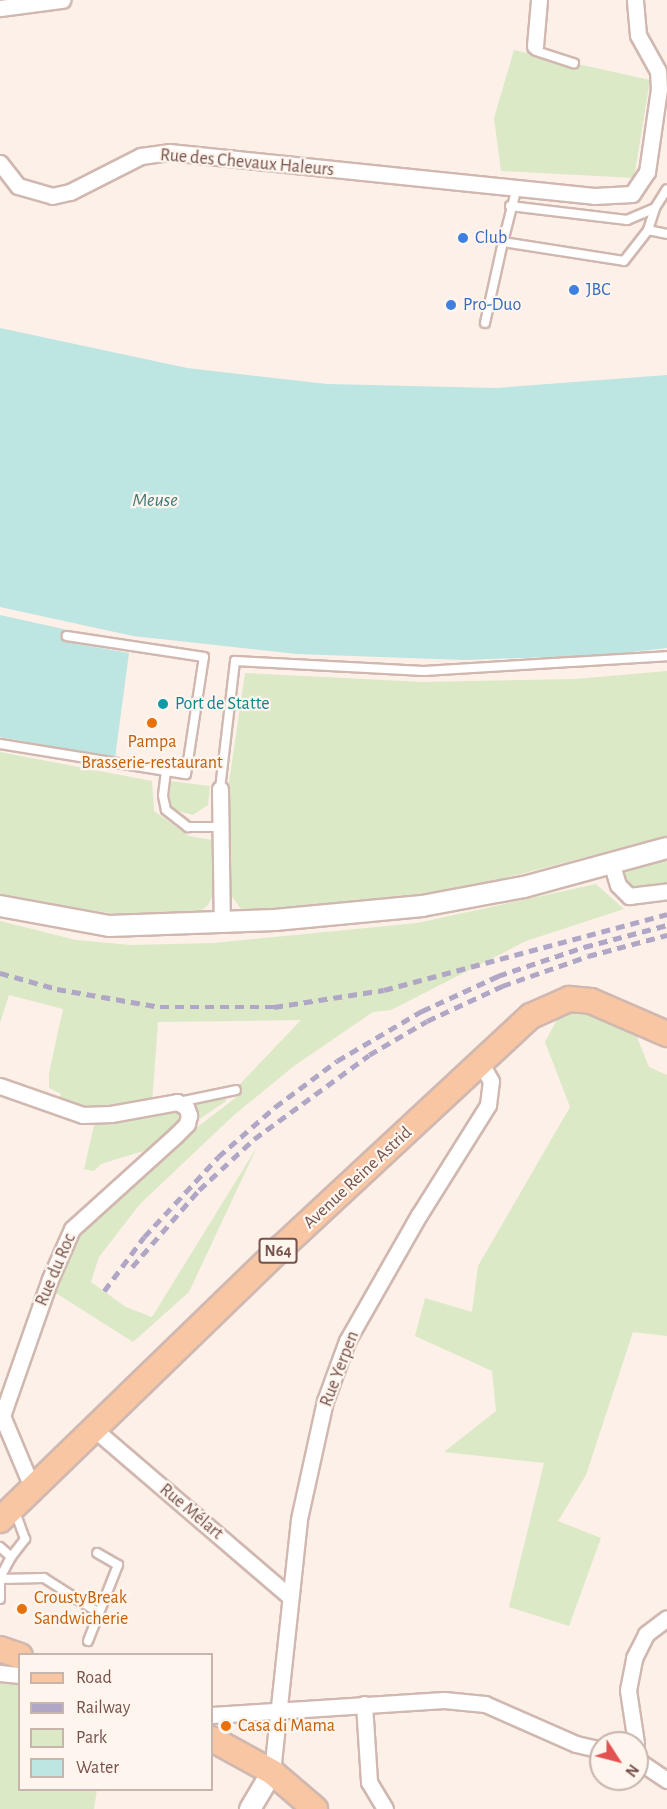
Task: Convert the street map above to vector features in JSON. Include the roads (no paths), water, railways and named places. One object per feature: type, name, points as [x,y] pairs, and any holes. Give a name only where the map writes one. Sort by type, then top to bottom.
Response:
[{"type":"main road","name":"Avenue Reine Astrid","points":[[7,1513],[93,1428],[531,1016],[569,999],[591,1001],[667,1034]]},
{"type":"main road","points":[[0,1649],[18,1655]]},
{"type":"main road","points":[[213,1740],[272,1772],[311,1807]]},
{"type":"street","points":[[0,8],[62,0]]},
{"type":"street","points":[[536,51],[539,0]]},
{"type":"street","name":"Rue des Chevaux Haleurs","points":[[0,163],[18,186],[52,196],[70,192],[141,156],[169,152],[347,172],[517,185],[615,197],[632,194],[640,187],[646,172],[659,89],[658,71],[638,34],[635,0]]},
{"type":"street","points":[[219,789],[218,827],[222,924]]},
{"type":"street","points":[[0,906],[109,926],[222,924],[422,906],[524,887],[667,848]]},
{"type":"street","points":[[611,862],[618,885],[629,896],[667,891]]},
{"type":"street","name":"Rue Yerpen","points":[[272,1772],[288,1595],[299,1519],[325,1401],[347,1341],[418,1215],[488,1105],[491,1081],[481,1064]]},
{"type":"street","points":[[0,1086],[83,1115],[111,1114],[177,1102]]},
{"type":"street","name":"Rue du Roc","points":[[1,1413],[50,1279],[72,1229],[187,1124],[186,1107],[177,1102]]},
{"type":"street","points":[[1,1413],[32,1486]]},
{"type":"street","name":"Rue Mélart","points":[[93,1428],[288,1595]]},
{"type":"street","points":[[634,1731],[628,1690],[634,1658],[646,1634],[667,1618]]},
{"type":"street","points":[[0,1673],[18,1675]]},
{"type":"street","points":[[213,1715],[276,1709],[444,1700],[485,1704],[576,1744],[589,1747]]},
{"type":"street","points":[[364,1704],[369,1782],[385,1809]]},
{"type":"street","points":[[649,1769],[667,1780]]},
{"type":"street","points":[[250,1809],[272,1772]]},
{"type":"lane","points":[[536,51],[574,63]]},
{"type":"lane","points":[[485,323],[510,206],[517,185]]},
{"type":"lane","points":[[502,242],[624,261],[648,230],[655,208],[667,189]]},
{"type":"lane","points":[[510,206],[627,220],[655,208]]},
{"type":"lane","points":[[648,230],[667,234]]},
{"type":"lane","points":[[0,744],[186,774],[204,657],[67,636]]},
{"type":"lane","points":[[219,789],[235,660],[424,671],[667,656]]},
{"type":"lane","points":[[166,771],[163,796],[166,810],[188,827],[218,827]]},
{"type":"lane","points":[[177,1102],[236,1090]]},
{"type":"lane","points":[[0,1599],[0,1579],[11,1557],[25,1539],[7,1513]]},
{"type":"lane","points":[[0,1547],[11,1557]]},
{"type":"lane","points":[[88,1641],[117,1565],[97,1553]]},
{"type":"lane","points":[[0,1579],[44,1578],[99,1613]]},
{"type":"water","name":"Meuse","points":[[0,328],[187,368],[327,384],[496,388],[667,375],[667,648],[604,655],[464,660],[297,654],[133,636],[0,607]]},
{"type":"water","points":[[0,615],[68,630],[67,642],[129,653],[115,758],[0,737]]},
{"type":"railway","points":[[0,973],[57,989],[160,1007],[274,1007],[384,990],[667,914]]},
{"type":"railway","points":[[104,1291],[144,1237],[218,1157],[275,1107],[337,1061],[422,1011],[498,976],[584,947],[667,925]]},
{"type":"railway","points":[[132,1267],[199,1190],[254,1139],[369,1055],[427,1021],[502,986],[588,956],[667,935]]},
{"type":"place","name":"Club","points":[[463,238]]},
{"type":"place","name":"JBC","points":[[574,290]]},
{"type":"place","name":"Pro-Duo","points":[[451,305]]},
{"type":"place","name":"Port de Statte","points":[[163,704]]},
{"type":"place","name":"Pampa Brasserie-restaurant","points":[[152,723]]},
{"type":"place","name":"CroustyBreak Sandwicherie","points":[[22,1609]]},
{"type":"place","name":"Casa di Mama","points":[[226,1726]]}]
